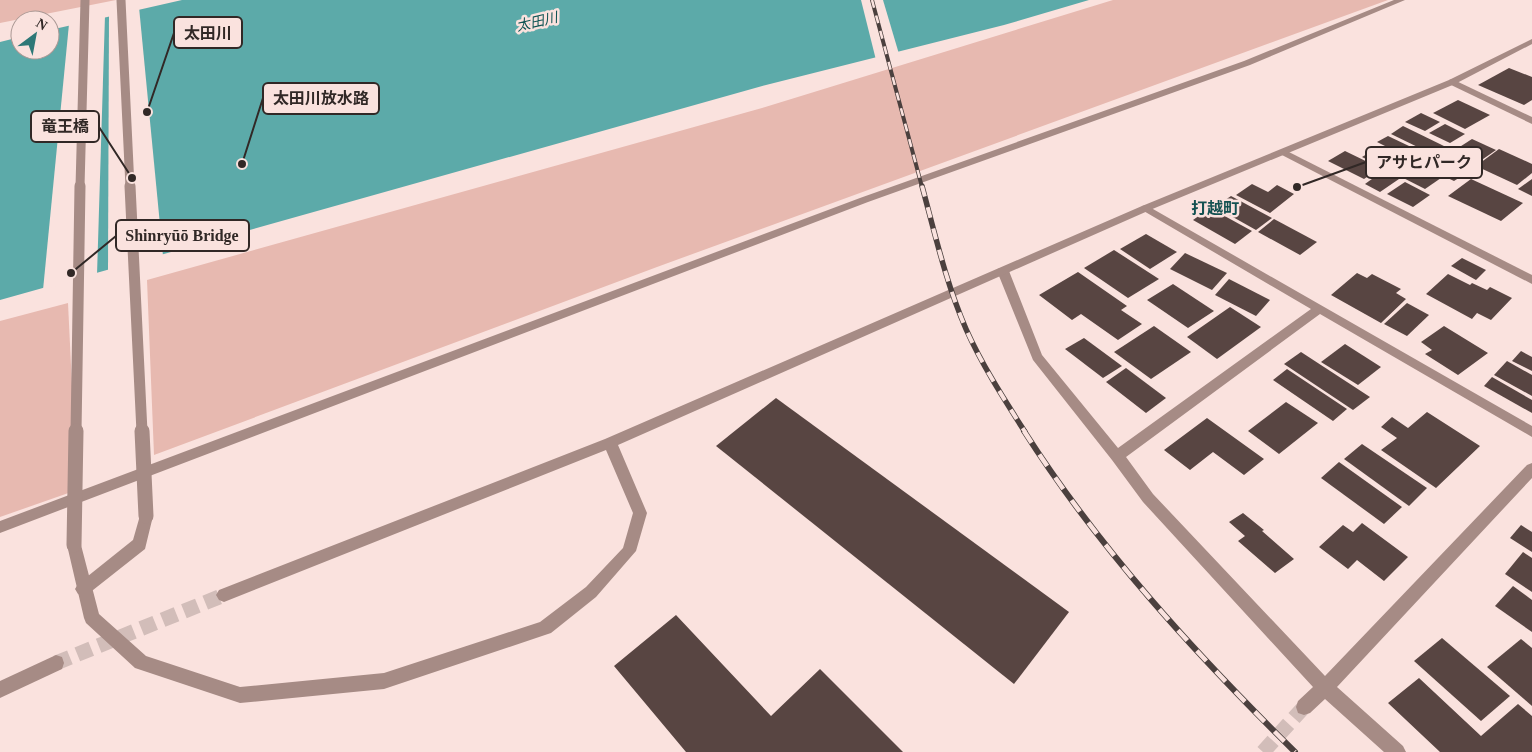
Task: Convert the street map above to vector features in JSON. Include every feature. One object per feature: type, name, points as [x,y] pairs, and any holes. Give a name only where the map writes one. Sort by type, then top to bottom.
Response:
[{"type":"street","points":[[85,0],[82,39],[74,545],[92,618],[142,662],[240,695],[384,681],[546,628],[591,592],[628,551],[640,513],[610,443]]},
{"type":"street","points":[[84,589],[140,544],[146,516],[121,0]]},
{"type":"street","points":[[0,527],[864,200],[1247,63],[1401,0]]},
{"type":"street","points":[[224,595],[610,443],[1146,208],[1452,82],[1532,41]]},
{"type":"street","points":[[1452,82],[1532,120]]},
{"type":"street","points":[[1283,152],[1532,280]]},
{"type":"street","points":[[1146,208],[1532,432]]},
{"type":"street","points":[[1003,271],[1037,357],[1117,456],[1148,498],[1325,688],[1397,752]]},
{"type":"street","points":[[1117,456],[1319,309]]},
{"type":"street","points":[[1304,707],[1325,688],[1532,469]]},
{"type":"street","points":[[0,690],[56,662]]},
{"type":"shaded area","points":[[0,0],[116,0],[60,11],[10,10],[10,21],[0,23]]},
{"type":"shaded area","points":[[1113,0],[1388,0],[657,267],[154,455],[147,280],[762,108]]},
{"type":"shaded area","points":[[68,303],[77,490],[0,517],[0,321]]},
{"type":"water","points":[[182,0],[1089,0],[1004,25],[766,85],[0,300],[0,42],[10,40],[10,60],[60,60],[60,28]]},
{"type":"pier","points":[[861,0],[883,0],[899,54],[876,60]]},
{"type":"pier","points":[[139,7],[163,256],[108,272],[109,14]]},
{"type":"pier","points":[[105,15],[97,275],[43,290],[69,24]]},
{"type":"building","points":[[1509,68],[1532,77],[1532,100],[1524,105],[1478,85]]},
{"type":"building","points":[[1458,100],[1490,115],[1465,129],[1433,113]]},
{"type":"building","points":[[1421,113],[1440,122],[1425,131],[1405,122]]},
{"type":"building","points":[[1445,124],[1465,134],[1450,143],[1429,133]]},
{"type":"building","points":[[1403,126],[1446,147],[1434,155],[1391,134]]},
{"type":"building","points":[[1388,136],[1428,155],[1417,162],[1377,142]]},
{"type":"building","points":[[1472,139],[1496,150],[1466,171],[1441,159]]},
{"type":"building","points":[[1379,147],[1441,178],[1425,189],[1362,157]]},
{"type":"building","points":[[1499,149],[1532,164],[1532,173],[1517,185],[1476,166]]},
{"type":"building","points":[[1345,151],[1380,168],[1364,179],[1328,161]]},
{"type":"building","points":[[1434,159],[1465,174],[1454,181],[1422,166]]},
{"type":"building","points":[[1383,171],[1399,179],[1380,192],[1365,184]]},
{"type":"building","points":[[1471,179],[1523,203],[1501,221],[1448,196]]},
{"type":"building","points":[[1532,179],[1532,196],[1518,189]]},
{"type":"building","points":[[1405,182],[1430,195],[1413,207],[1387,194]]},
{"type":"building","points":[[1252,184],[1268,192],[1277,185],[1294,194],[1270,213],[1236,195]]},
{"type":"building","points":[[1231,196],[1272,218],[1256,230],[1215,207]]},
{"type":"building","points":[[1210,208],[1252,231],[1235,244],[1193,220]]},
{"type":"building","points":[[1274,219],[1317,242],[1300,255],[1258,232]]},
{"type":"building","points":[[1146,234],[1177,252],[1150,269],[1120,249]]},
{"type":"building","points":[[1114,250],[1159,279],[1128,298],[1084,268]]},
{"type":"building","points":[[1185,253],[1227,273],[1212,290],[1170,269]]},
{"type":"building","points":[[1462,258],[1486,270],[1476,280],[1451,266]]},
{"type":"building","points":[[1078,272],[1127,306],[1121,310],[1142,324],[1118,340],[1081,314],[1072,320],[1039,295]]},
{"type":"building","points":[[1357,273],[1367,278],[1372,274],[1401,289],[1396,293],[1406,299],[1381,323],[1331,295]]},
{"type":"building","points":[[1448,274],[1470,285],[1472,283],[1487,290],[1490,287],[1512,298],[1491,320],[1477,313],[1472,319],[1426,294]]},
{"type":"building","points":[[1229,279],[1270,300],[1256,316],[1215,295]]},
{"type":"building","points":[[1173,284],[1214,311],[1188,328],[1147,300]]},
{"type":"building","points":[[1407,303],[1429,315],[1407,336],[1384,324]]},
{"type":"building","points":[[1230,307],[1261,327],[1217,359],[1187,337]]},
{"type":"building","points":[[1154,326],[1191,352],[1151,379],[1114,352]]},
{"type":"building","points":[[1444,326],[1488,353],[1458,375],[1425,354],[1432,350],[1421,342]]},
{"type":"building","points":[[1084,338],[1122,366],[1103,378],[1065,349]]},
{"type":"building","points":[[1345,344],[1381,367],[1358,385],[1321,362]]},
{"type":"building","points":[[1521,351],[1532,357],[1532,371],[1512,361]]},
{"type":"building","points":[[1301,352],[1370,397],[1353,410],[1284,364]]},
{"type":"building","points":[[1507,361],[1532,375],[1532,396],[1494,375]]},
{"type":"building","points":[[1126,368],[1166,398],[1146,413],[1106,382]]},
{"type":"building","points":[[1287,369],[1347,409],[1333,421],[1273,380]]},
{"type":"building","points":[[1492,377],[1532,400],[1532,413],[1484,386]]},
{"type":"building","points":[[776,398],[1069,612],[1014,684],[716,446]]},
{"type":"building","points":[[1286,402],[1318,423],[1279,454],[1248,431]]},
{"type":"building","points":[[1427,412],[1480,446],[1436,488],[1381,450],[1397,438],[1381,427],[1392,417],[1408,428]]},
{"type":"building","points":[[1207,418],[1264,459],[1244,475],[1213,452],[1190,470],[1164,450]]},
{"type":"building","points":[[1362,444],[1427,488],[1409,506],[1344,459]]},
{"type":"building","points":[[1339,462],[1402,507],[1384,524],[1321,478]]},
{"type":"building","points":[[1243,513],[1294,559],[1275,573],[1238,541],[1245,536],[1229,522]]},
{"type":"building","points":[[1362,523],[1408,557],[1384,581],[1357,560],[1348,569],[1319,547],[1343,525],[1353,532]]},
{"type":"building","points":[[1521,525],[1532,532],[1532,552],[1510,538]]},
{"type":"building","points":[[1523,552],[1532,558],[1532,592],[1505,574]]},
{"type":"building","points":[[1513,586],[1532,600],[1532,632],[1495,606]]},
{"type":"building","points":[[676,615],[771,716],[820,669],[903,752],[686,752],[614,666]]},
{"type":"building","points":[[1442,638],[1510,696],[1481,721],[1414,661]]},
{"type":"building","points":[[1521,639],[1532,648],[1532,706],[1487,667]]},
{"type":"building","points":[[1419,678],[1481,736],[1518,704],[1532,716],[1532,752],[1440,752],[1388,703]]},
{"type":"tunnel","points":[[56,663],[224,595]]},
{"type":"tunnel","points":[[1263,752],[1304,707]]},
{"type":"railway","points":[[872,0],[922,187]]},
{"type":"railway","points":[[922,186],[947,276],[966,329],[986,369],[1025,432]]},
{"type":"railway","points":[[1024,431],[1084,517],[1150,599],[1221,677],[1295,752]]},
{"type":"place","name":"太田川","points":[[147,112]]},
{"type":"place","name":"太田川放水路","points":[[242,164]]},
{"type":"place","name":"竜王橋","points":[[132,178]]},
{"type":"place","name":"アサヒパーク","points":[[1297,187]]},
{"type":"place","name":"Shinryūō Bridge","points":[[71,273]]},
{"type":"district","name":"打越町","points":[[1215,208]]}]
